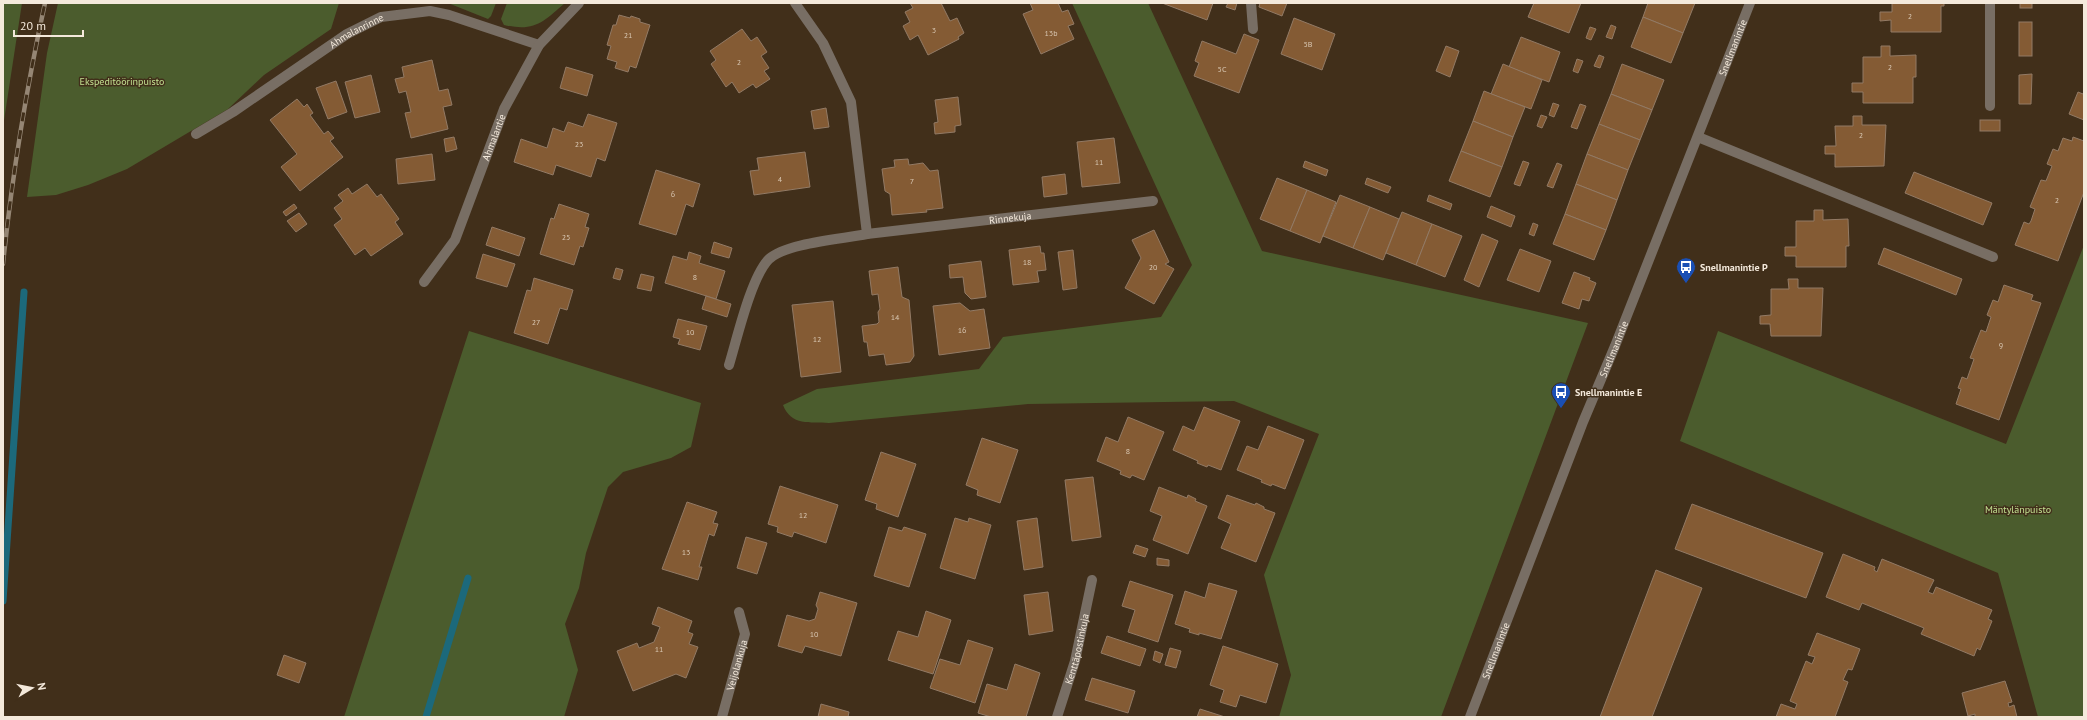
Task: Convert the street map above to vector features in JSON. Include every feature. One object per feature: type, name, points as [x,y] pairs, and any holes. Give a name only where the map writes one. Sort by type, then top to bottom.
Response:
[{"type":"street","name":"Ahmalantie","points":[[424,282],[455,240],[504,109],[538,45],[579,3]]},
{"type":"street","points":[[795,3],[823,43],[851,102],[867,234]]},
{"type":"street","points":[[1251,3],[1253,29]]},
{"type":"street","name":"Snellmanintie","points":[[1470,717],[1583,422],[1698,137],[1750,3]]},
{"type":"street","points":[[1990,3],[1990,106]]},
{"type":"street","name":"Ahmalanrinne","points":[[196,134],[233,112],[347,34],[381,17],[430,11],[449,15],[538,45]]},
{"type":"street","points":[[1698,137],[1993,257]]},
{"type":"street","name":"Rinnekuja","points":[[729,365],[756,277],[770,258],[794,247],[867,234],[1153,202]]},
{"type":"street","name":"Kenttäpostinkuja","points":[[1057,717],[1075,662],[1092,580]]},
{"type":"street","name":"Veijolankuja","points":[[722,717],[745,634],[739,612]]},
{"type":"green space","points":[[3,3],[22,3],[3,127]]},
{"type":"green space","name":"Ekspeditöörinpuisto","points":[[58,3],[339,3],[331,29],[264,75],[228,109],[127,169],[88,185],[56,195],[27,197],[47,53]]},
{"type":"green space","points":[[448,3],[496,3],[491,16],[488,19]]},
{"type":"green space","points":[[507,3],[565,3],[538,24],[515,27],[504,25],[501,19]]},
{"type":"green space","points":[[1072,3],[1148,3],[1262,251],[1588,323],[1441,717],[1279,717],[1291,675],[1264,575],[1319,434],[1234,401],[1028,404],[829,423],[802,422],[791,417],[786,412],[783,405],[817,389],[979,369],[1003,337],[1161,317],[1192,265]]},
{"type":"green space","name":"Mäntylänpuisto","points":[[2084,245],[2084,717],[2038,717],[1998,573],[1680,441],[1718,331],[2006,444]]},
{"type":"green space","points":[[469,331],[701,403],[691,447],[671,458],[623,472],[608,487],[586,553],[579,588],[565,624],[578,670],[564,717],[344,717]]},
{"type":"building","points":[[910,3],[941,3],[950,21],[957,18],[964,33],[958,37],[959,39],[928,55],[918,35],[910,40],[903,26],[910,22],[905,12],[913,8]]},
{"type":"building","points":[[1030,3],[1058,3],[1062,12],[1068,10],[1074,24],[1068,26],[1074,39],[1041,54],[1023,14],[1033,10]]},
{"type":"building","points":[[1162,3],[1213,3],[1207,20]]},
{"type":"building","points":[[1228,3],[1237,3],[1235,10],[1226,7]]},
{"type":"building","points":[[1260,3],[1287,3],[1282,16],[1259,7]]},
{"type":"building","points":[[1534,3],[1581,3],[1569,33],[1528,17]]},
{"type":"building","points":[[1648,3],[1695,3],[1683,33],[1643,17]]},
{"type":"building","points":[[1892,3],[1944,3],[1944,6],[1941,6],[1941,32],[1891,32],[1891,20],[1880,21],[1880,12],[1892,12]]},
{"type":"building","points":[[2020,3],[2032,3],[2032,8],[2020,8]]},
{"type":"building","points":[[619,15],[630,18],[631,16],[640,19],[640,22],[650,25],[636,68],[630,66],[628,72],[615,68],[617,62],[607,59],[611,46],[607,45],[613,25],[616,25]]},
{"type":"building","points":[[1643,17],[1683,33],[1671,63],[1631,47]]},
{"type":"building","points":[[1294,18],[1335,34],[1322,70],[1281,54]]},
{"type":"building","points":[[2019,22],[2032,22],[2032,56],[2019,56]]},
{"type":"building","points":[[1611,25],[1616,27],[1612,39],[1606,37]]},
{"type":"building","points":[[1590,27],[1596,29],[1591,40],[1586,38]]},
{"type":"building","points":[[742,29],[751,41],[757,37],[767,52],[761,56],[769,68],[764,71],[770,79],[756,88],[753,84],[739,93],[732,82],[726,87],[711,64],[716,60],[710,51]]},
{"type":"building","points":[[1244,34],[1259,40],[1239,93],[1194,76],[1199,63],[1195,61],[1202,41],[1236,54]]},
{"type":"building","points":[[1521,37],[1560,52],[1549,82],[1509,67]]},
{"type":"building","points":[[1446,46],[1459,51],[1450,77],[1436,71]]},
{"type":"building","points":[[1881,46],[1890,46],[1890,56],[1916,55],[1916,77],[1913,77],[1913,103],[1863,103],[1863,92],[1852,92],[1852,83],[1863,83],[1863,57],[1881,57]]},
{"type":"building","points":[[1599,55],[1604,57],[1600,68],[1594,66]]},
{"type":"building","points":[[1577,59],[1583,61],[1578,73],[1573,71]]},
{"type":"building","points":[[432,60],[439,91],[448,89],[452,105],[443,107],[448,129],[411,138],[405,113],[411,112],[406,91],[399,93],[395,79],[404,77],[402,67]]},
{"type":"building","points":[[1503,64],[1542,80],[1531,109],[1491,94]]},
{"type":"building","points":[[1622,64],[1664,80],[1652,110],[1611,94]]},
{"type":"building","points":[[566,67],[593,75],[587,96],[560,88]]},
{"type":"building","points":[[2032,74],[2031,104],[2019,104],[2019,75]]},
{"type":"building","points":[[371,75],[380,112],[355,118],[345,82]]},
{"type":"building","points":[[336,81],[347,112],[328,119],[316,88]]},
{"type":"building","points":[[1484,91],[1525,107],[1513,137],[1473,121]]},
{"type":"building","points":[[2084,91],[2084,120],[2069,114],[2078,92],[2083,94]]},
{"type":"building","points":[[1611,94],[1652,110],[1640,140],[1599,124]]},
{"type":"building","points":[[958,97],[961,125],[955,126],[955,132],[935,134],[934,123],[938,122],[935,100]]},
{"type":"building","points":[[297,99],[304,107],[307,104],[313,113],[310,115],[324,134],[328,131],[334,138],[330,141],[343,157],[300,191],[281,167],[297,154],[270,120]]},
{"type":"building","points":[[1553,103],[1559,105],[1554,117],[1549,115]]},
{"type":"building","points":[[1580,104],[1586,106],[1577,129],[1571,127]]},
{"type":"building","points":[[826,108],[829,127],[814,129],[811,111]]},
{"type":"building","points":[[588,114],[617,123],[605,161],[597,158],[591,177],[556,165],[553,175],[514,162],[521,139],[547,148],[553,128],[564,132],[568,122],[583,127]]},
{"type":"building","points":[[1541,115],[1547,117],[1542,128],[1537,126]]},
{"type":"building","points":[[1853,116],[1862,116],[1862,125],[1886,125],[1884,166],[1835,167],[1835,154],[1825,154],[1825,146],[1836,146],[1835,126],[1853,126]]},
{"type":"building","points":[[1980,120],[2000,120],[2000,131],[1980,131]]},
{"type":"building","points":[[1473,121],[1513,137],[1502,167],[1461,151]]},
{"type":"building","points":[[1599,124],[1640,140],[1628,170],[1587,154]]},
{"type":"building","points":[[454,137],[457,149],[446,152],[444,139]]},
{"type":"building","points":[[2073,137],[2084,141],[2084,192],[2058,261],[2015,245],[2024,222],[2029,224],[2031,221],[2035,209],[2030,207],[2041,180],[2046,181],[2052,166],[2047,164],[2053,149],[2058,151],[2063,138],[2072,141]]},
{"type":"building","points":[[1114,138],[1120,183],[1082,187],[1077,142]]},
{"type":"building","points":[[1461,151],[1502,167],[1490,197],[1449,181]]},
{"type":"building","points":[[805,152],[810,187],[754,195],[750,171],[759,170],[757,158]]},
{"type":"building","points":[[432,154],[435,180],[398,184],[396,159]]},
{"type":"building","points":[[1587,154],[1628,170],[1617,200],[1576,184]]},
{"type":"building","points":[[908,159],[909,165],[923,163],[930,171],[938,170],[943,208],[926,210],[927,212],[892,215],[890,194],[885,191],[882,169],[895,167],[894,160]]},
{"type":"building","points":[[1305,161],[1328,170],[1326,176],[1303,167]]},
{"type":"building","points":[[1523,161],[1529,163],[1520,186],[1514,184]]},
{"type":"building","points":[[1557,163],[1562,165],[1553,188],[1547,186]]},
{"type":"building","points":[[656,170],[700,184],[693,207],[686,204],[676,235],[639,224]]},
{"type":"building","points":[[1914,172],[1992,203],[1983,225],[1905,193]]},
{"type":"building","points":[[1065,174],[1067,194],[1044,197],[1042,177]]},
{"type":"building","points":[[1277,178],[1307,190],[1290,231],[1260,219]]},
{"type":"building","points":[[1367,178],[1391,187],[1388,193],[1365,184]]},
{"type":"building","points":[[367,184],[377,197],[381,194],[399,219],[395,222],[403,234],[371,256],[365,248],[355,255],[334,225],[342,219],[334,208],[343,201],[338,195],[348,188],[352,194]]},
{"type":"building","points":[[1576,184],[1617,200],[1606,230],[1565,214]]},
{"type":"building","points":[[1307,190],[1336,202],[1320,243],[1290,231]]},
{"type":"building","points":[[1340,195],[1370,207],[1353,248],[1323,236]]},
{"type":"building","points":[[1429,195],[1452,204],[1450,210],[1427,201]]},
{"type":"building","points":[[294,204],[297,208],[286,216],[283,212]]},
{"type":"building","points":[[559,204],[589,214],[585,227],[589,228],[583,247],[580,246],[574,265],[540,254],[551,218],[554,219]]},
{"type":"building","points":[[1491,206],[1515,216],[1511,227],[1487,217]]},
{"type":"building","points":[[1370,207],[1399,219],[1383,260],[1353,248]]},
{"type":"building","points":[[1814,210],[1823,210],[1823,220],[1848,219],[1849,246],[1846,246],[1846,267],[1796,267],[1796,256],[1785,256],[1785,247],[1796,247],[1796,221],[1814,221]]},
{"type":"building","points":[[1402,212],[1432,224],[1416,265],[1386,253]]},
{"type":"building","points":[[299,213],[307,224],[296,232],[287,221]]},
{"type":"building","points":[[1565,214],[1606,230],[1594,260],[1553,244]]},
{"type":"building","points":[[1533,223],[1538,225],[1534,236],[1529,234]]},
{"type":"building","points":[[1432,224],[1462,236],[1445,277],[1416,265]]},
{"type":"building","points":[[492,227],[525,238],[519,256],[486,245]]},
{"type":"building","points":[[1154,230],[1169,262],[1165,264],[1174,269],[1154,304],[1125,288],[1141,258],[1132,240]]},
{"type":"building","points":[[1482,234],[1498,241],[1479,287],[1464,280]]},
{"type":"building","points":[[714,242],[732,248],[729,258],[711,253]]},
{"type":"building","points":[[1040,246],[1041,253],[1044,253],[1046,270],[1037,271],[1039,282],[1013,285],[1009,250]]},
{"type":"building","points":[[1884,248],[1962,279],[1956,295],[1878,264]]},
{"type":"building","points":[[1520,249],[1551,261],[1539,292],[1507,280]]},
{"type":"building","points":[[1073,250],[1077,288],[1063,290],[1058,252]]},
{"type":"building","points":[[689,252],[701,256],[699,263],[725,271],[716,299],[665,283],[673,256],[687,260]]},
{"type":"building","points":[[483,254],[515,264],[507,287],[476,278]]},
{"type":"building","points":[[981,261],[986,297],[971,299],[965,293],[963,277],[950,278],[949,265]]},
{"type":"building","points":[[898,267],[902,297],[909,300],[914,356],[910,362],[886,365],[884,354],[869,356],[867,342],[864,342],[862,326],[877,324],[879,322],[878,312],[880,309],[878,294],[872,295],[869,271]]},
{"type":"building","points":[[616,268],[623,270],[620,280],[613,278]]},
{"type":"building","points":[[1574,272],[1590,278],[1589,280],[1596,283],[1589,301],[1582,299],[1579,309],[1562,303]]},
{"type":"building","points":[[641,274],[654,277],[651,291],[637,288]]},
{"type":"building","points":[[534,278],[573,290],[567,310],[560,308],[548,344],[514,333],[527,290],[531,291]]},
{"type":"building","points":[[1788,279],[1798,279],[1798,288],[1823,288],[1821,336],[1771,336],[1770,324],[1760,324],[1760,316],[1771,315],[1771,289],[1789,289]]},
{"type":"building","points":[[2004,285],[2033,295],[2031,300],[2041,303],[1999,420],[1956,404],[1961,389],[1958,388],[1962,377],[1967,379],[1974,359],[1970,358],[1981,330],[1986,332],[1991,317],[1987,315],[1993,300],[1998,302]]},
{"type":"building","points":[[706,296],[731,304],[727,317],[702,309]]},
{"type":"building","points":[[833,301],[841,372],[801,377],[792,305]]},
{"type":"building","points":[[960,303],[970,311],[984,309],[990,348],[939,355],[933,306]]},
{"type":"building","points":[[678,319],[707,326],[700,350],[678,344],[680,339],[673,337]]},
{"type":"building","points":[[1204,407],[1240,421],[1221,470],[1197,463],[1198,461],[1173,450],[1183,426],[1194,431]]},
{"type":"building","points":[[1128,417],[1164,432],[1144,480],[1132,475],[1130,478],[1120,474],[1121,471],[1097,461],[1106,437],[1118,442]]},
{"type":"building","points":[[1268,426],[1304,440],[1285,489],[1272,484],[1271,486],[1261,482],[1262,480],[1237,470],[1247,446],[1258,450]]},
{"type":"building","points":[[982,438],[1018,450],[1000,503],[977,495],[978,490],[966,485]]},
{"type":"building","points":[[881,452],[916,464],[898,517],[876,509],[877,504],[865,500]]},
{"type":"building","points":[[1093,477],[1101,537],[1072,541],[1065,480]]},
{"type":"building","points":[[780,486],[838,505],[826,543],[794,532],[792,537],[777,532],[778,527],[768,524]]},
{"type":"building","points":[[1159,487],[1187,498],[1188,495],[1196,499],[1195,501],[1207,506],[1188,554],[1153,540],[1162,516],[1150,511]]},
{"type":"building","points":[[1227,495],[1255,505],[1256,503],[1264,507],[1264,509],[1275,513],[1256,562],[1221,548],[1231,524],[1218,518]]},
{"type":"building","points":[[687,502],[717,512],[713,523],[718,524],[714,536],[709,534],[699,567],[702,567],[698,580],[662,569]]},
{"type":"building","points":[[1692,504],[1823,553],[1806,598],[1675,549]]},
{"type":"building","points":[[955,518],[968,522],[969,518],[991,525],[975,579],[940,568]]},
{"type":"building","points":[[1037,518],[1043,567],[1024,570],[1017,521]]},
{"type":"building","points":[[889,527],[902,531],[904,527],[926,534],[909,587],[874,576]]},
{"type":"building","points":[[746,537],[767,543],[757,574],[737,568]]},
{"type":"building","points":[[1136,545],[1148,549],[1145,557],[1133,553]]},
{"type":"building","points":[[1843,554],[1875,567],[1874,570],[1877,572],[1882,559],[1934,580],[1928,592],[1933,594],[1936,587],[1992,610],[1988,619],[1992,621],[1980,650],[1977,648],[1974,656],[1921,634],[1924,628],[1862,603],[1859,610],[1826,597]]},
{"type":"building","points":[[1157,558],[1169,560],[1169,566],[1157,565]]},
{"type":"building","points":[[1656,570],[1702,588],[1652,717],[1600,717]]},
{"type":"building","points":[[1130,581],[1173,595],[1158,642],[1128,632],[1135,610],[1122,606]]},
{"type":"building","points":[[1209,583],[1237,591],[1221,639],[1189,632],[1190,629],[1175,624],[1185,591],[1205,598]]},
{"type":"building","points":[[820,592],[857,603],[841,656],[805,646],[802,653],[778,646],[787,615],[809,621],[815,619],[818,609],[816,605]]},
{"type":"building","points":[[1048,592],[1053,631],[1029,635],[1024,595]]},
{"type":"building","points":[[658,607],[692,621],[688,632],[693,634],[689,644],[698,647],[686,678],[676,674],[633,691],[617,651],[637,643],[639,648],[654,642],[660,627],[652,624]]},
{"type":"building","points":[[926,611],[951,620],[933,674],[888,660],[898,631],[918,637]]},
{"type":"building","points":[[1817,633],[1860,649],[1852,670],[1848,669],[1843,680],[1848,682],[1835,717],[1776,717],[1781,704],[1795,709],[1797,704],[1790,701],[1806,661],[1812,664],[1815,657],[1808,655]]},
{"type":"building","points":[[1107,636],[1146,649],[1140,666],[1101,653]]},
{"type":"building","points":[[968,640],[993,648],[975,703],[930,688],[940,659],[960,665]]},
{"type":"building","points":[[1223,646],[1278,664],[1266,703],[1240,695],[1236,707],[1220,702],[1224,690],[1210,685]]},
{"type":"building","points":[[1170,648],[1181,651],[1176,668],[1165,665]]},
{"type":"building","points":[[1155,651],[1163,654],[1160,663],[1153,660]]},
{"type":"building","points":[[284,655],[306,663],[299,683],[277,675]]},
{"type":"building","points":[[1015,664],[1040,673],[1026,717],[991,717],[978,713],[987,684],[1007,690]]},
{"type":"building","points":[[1092,678],[1135,691],[1128,713],[1085,700]]},
{"type":"building","points":[[2005,681],[2012,702],[2008,703],[2009,707],[2014,705],[2017,717],[1975,717],[1975,714],[1968,716],[1962,693]]},
{"type":"building","points":[[821,704],[849,712],[848,717],[818,717]]},
{"type":"building","points":[[1200,709],[1225,717],[1197,717]]},
{"type":"waterway","points":[[3,601],[24,292]]},
{"type":"waterway","points":[[426,717],[468,578]]},
{"type":"railway","points":[[3,264],[20,133],[45,3]]},
{"type":"place","name":"Snellmanintie P","points":[[1686,284]]},
{"type":"place","name":"Snellmanintie E","points":[[1561,409]]}]
